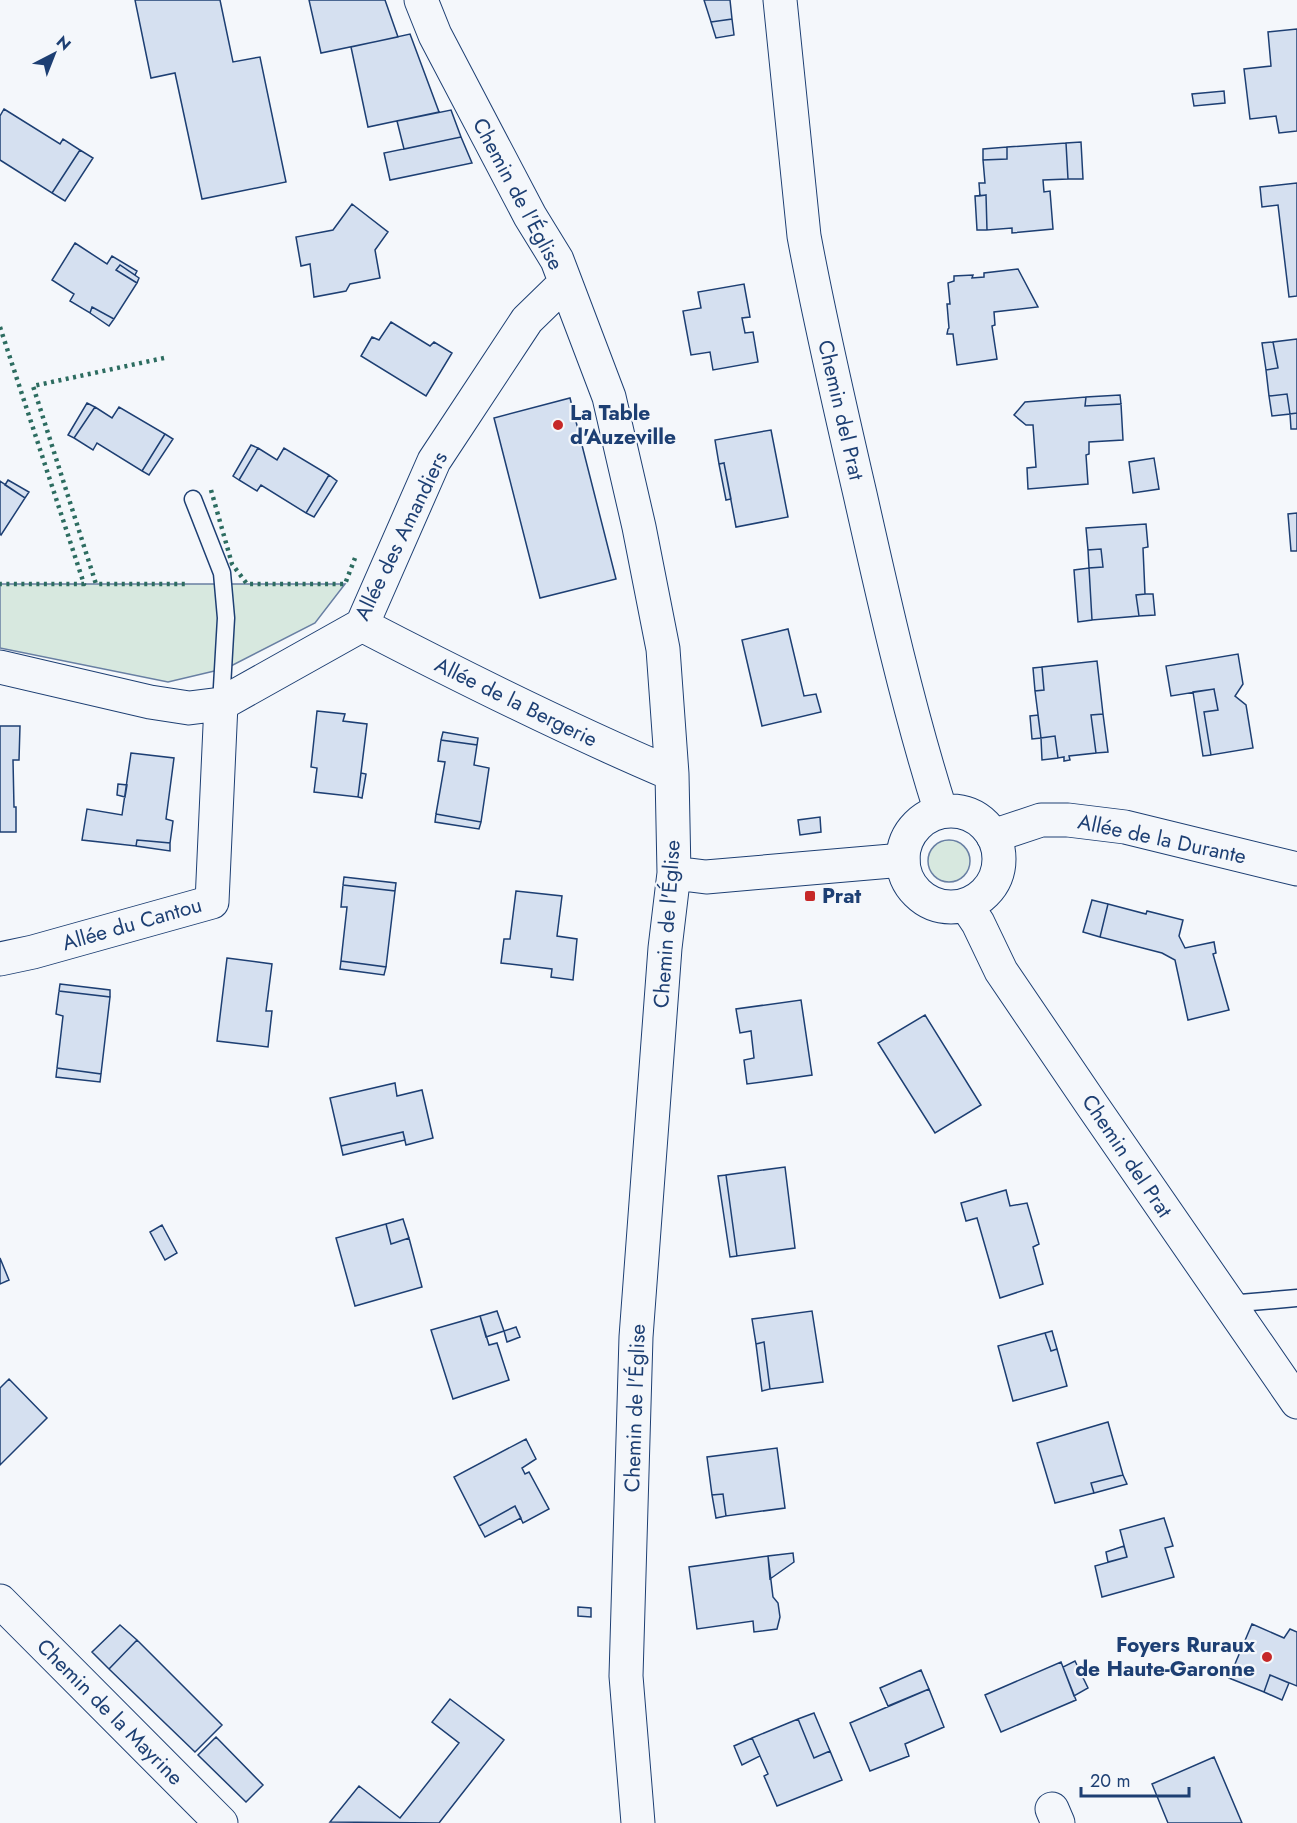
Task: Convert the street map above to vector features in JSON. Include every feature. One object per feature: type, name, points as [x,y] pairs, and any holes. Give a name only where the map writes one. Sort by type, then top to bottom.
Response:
[{"type":"street","name":"Chemin de l'Église","points":[[421,0],[435,35],[530,216],[556,260],[609,397],[639,527],[663,649],[672,774],[674,873],[665,948],[636,1337],[626,1676],[638,1823]]},
{"type":"street","name":"Chemin del Prat","points":[[780,0],[806,245],[830,363],[902,677],[941,812]]},
{"type":"street","name":"Allée des Amandiers","points":[[0,667],[150,702],[189,708],[221,704],[362,625],[434,462],[527,320],[564,284]]},
{"type":"street","name":"Allée de la Bergerie","points":[[362,625],[499,696],[672,774]]},
{"type":"street","name":"Allée du Cantou","points":[[0,959],[33,952],[212,902],[221,704]]},
{"type":"street","points":[[941,812],[961,812],[977,818],[993,837],[997,844],[998,869],[992,884],[981,897],[966,905],[941,906],[926,899],[913,888],[903,860],[905,844],[913,829],[925,818],[941,812]]},
{"type":"street","name":"Allée de la Durante","points":[[993,837],[1041,820],[1068,819],[1125,827],[1297,868]]},
{"type":"street","points":[[674,873],[706,877],[903,860]]},
{"type":"street","name":"Chemin del Prat","points":[[966,905],[978,923],[1001,970],[1297,1402]]},
{"type":"street","name":"Chemin de la Mayrine","points":[[0,1600],[221,1823]]},
{"type":"lane","points":[[193,499],[222,573],[226,618],[221,704]]},
{"type":"lane","points":[[1228,1304],[1297,1298]]},
{"type":"shaded area","points":[[0,584],[345,584],[315,623],[227,668],[168,682],[0,648]]},
{"type":"shaded area","points":[[949,840],[964,846],[970,861],[964,876],[949,882],[934,876],[928,861],[934,846]]},
{"type":"building","points":[[135,0],[220,0],[233,62],[260,57],[286,182],[202,199],[175,73],[151,78]]},
{"type":"building","points":[[309,0],[385,0],[398,37],[321,53]]},
{"type":"building","points":[[704,0],[730,0],[732,19],[711,22]]},
{"type":"building","points":[[732,19],[734,35],[716,38],[711,22]]},
{"type":"building","points":[[1297,29],[1297,131],[1279,133],[1276,116],[1250,119],[1244,69],[1271,66],[1268,32]]},
{"type":"building","points":[[410,34],[439,112],[368,127],[351,47]]},
{"type":"building","points":[[1224,91],[1225,103],[1194,106],[1192,94]]},
{"type":"building","points":[[4,109],[60,144],[63,139],[80,150],[52,193],[0,160],[0,116]]},
{"type":"building","points":[[451,110],[461,137],[404,149],[397,121]]},
{"type":"building","points":[[461,137],[472,163],[390,180],[384,153]]},
{"type":"building","points":[[1081,142],[1083,179],[1068,179],[1066,143]]},
{"type":"building","points":[[1066,143],[1068,179],[1043,180],[1044,192],[1050,191],[1053,229],[1012,233],[1012,228],[987,230],[986,195],[980,196],[979,183],[985,183],[983,160],[1007,159],[1007,147]]},
{"type":"building","points":[[1007,147],[1007,159],[983,160],[983,149]]},
{"type":"building","points":[[80,150],[93,158],[65,201],[52,193]]},
{"type":"building","points":[[1297,183],[1297,296],[1289,297],[1278,205],[1262,207],[1260,187]]},
{"type":"building","points":[[986,195],[987,230],[977,230],[975,196]]},
{"type":"building","points":[[352,204],[388,232],[375,250],[380,278],[350,284],[346,291],[314,297],[310,264],[301,266],[296,237],[333,230]]},
{"type":"building","points":[[75,243],[107,264],[112,256],[137,271],[135,275],[120,265],[116,270],[137,283],[114,319],[92,307],[90,313],[70,301],[74,294],[52,280]]},
{"type":"building","points":[[120,265],[139,278],[137,283],[116,270]]},
{"type":"building","points":[[1018,269],[1038,307],[994,312],[995,325],[992,326],[997,359],[957,365],[953,334],[947,334],[949,328],[947,304],[950,304],[948,283],[954,281],[954,276],[984,277],[984,273]]},
{"type":"building","points":[[744,284],[750,317],[742,318],[745,333],[753,332],[758,362],[713,370],[710,352],[691,355],[683,311],[701,308],[698,292]]},
{"type":"building","points":[[92,307],[114,319],[109,326],[90,313]]},
{"type":"building","points":[[391,322],[430,346],[434,342],[452,353],[426,396],[361,356],[372,337],[379,340]]},
{"type":"building","points":[[1297,339],[1297,413],[1290,414],[1287,394],[1269,396],[1266,370],[1278,368],[1273,342]]},
{"type":"building","points":[[1273,342],[1278,368],[1266,370],[1262,343]]},
{"type":"building","points":[[1287,394],[1290,414],[1272,416],[1269,396]]},
{"type":"building","points":[[1120,395],[1121,404],[1085,406],[1086,397]]},
{"type":"building","points":[[1086,397],[1085,406],[1121,404],[1123,440],[1089,442],[1089,454],[1086,455],[1088,484],[1028,489],[1027,468],[1036,467],[1033,425],[1026,425],[1014,415],[1025,402]]},
{"type":"building","points":[[570,398],[616,579],[540,598],[494,418]]},
{"type":"building","points":[[87,403],[95,407],[74,438],[68,435]]},
{"type":"building","points":[[95,407],[112,418],[119,407],[165,434],[142,471],[97,443],[93,450],[74,438]]},
{"type":"building","points":[[1297,413],[1297,429],[1291,429],[1290,414]]},
{"type":"building","points":[[771,430],[788,517],[736,527],[724,463],[719,464],[715,440]]},
{"type":"building","points":[[165,434],[173,439],[149,475],[142,471]]},
{"type":"building","points":[[251,445],[258,448],[239,480],[233,476]]},
{"type":"building","points":[[258,448],[277,460],[284,448],[329,475],[306,513],[261,485],[257,491],[239,480]]},
{"type":"building","points":[[1154,458],[1159,489],[1133,493],[1129,462]]},
{"type":"building","points":[[724,463],[731,499],[726,500],[719,464]]},
{"type":"building","points":[[329,475],[337,481],[314,517],[306,513]]},
{"type":"building","points":[[8,480],[29,492],[25,498],[5,485]]},
{"type":"building","points":[[0,481],[25,498],[1,535],[0,534]]},
{"type":"building","points":[[1297,513],[1297,551],[1291,551],[1288,514]]},
{"type":"building","points":[[1146,524],[1148,547],[1143,548],[1145,594],[1136,595],[1139,616],[1092,620],[1089,568],[1103,567],[1101,549],[1088,550],[1086,528]]},
{"type":"building","points":[[1101,549],[1103,567],[1089,568],[1088,550]]},
{"type":"building","points":[[1089,568],[1092,620],[1078,622],[1074,570]]},
{"type":"building","points":[[1153,594],[1155,615],[1139,616],[1136,595]]},
{"type":"building","points":[[788,629],[804,696],[816,694],[821,712],[762,726],[742,640]]},
{"type":"building","points":[[1238,654],[1243,684],[1235,696],[1246,705],[1253,748],[1211,755],[1204,712],[1218,710],[1214,689],[1171,696],[1166,666]]},
{"type":"building","points":[[1097,661],[1103,714],[1091,715],[1096,753],[1069,756],[1070,760],[1064,761],[1064,757],[1058,758],[1055,736],[1041,738],[1035,691],[1044,690],[1042,667]]},
{"type":"building","points":[[1042,667],[1044,690],[1035,691],[1033,668]]},
{"type":"building","points":[[1214,689],[1218,710],[1204,712],[1211,755],[1203,756],[1193,692]]},
{"type":"building","points":[[317,711],[345,714],[343,721],[367,724],[358,797],[314,792],[317,768],[311,767]]},
{"type":"building","points":[[1103,714],[1108,752],[1096,753],[1091,715]]},
{"type":"building","points":[[1038,715],[1041,738],[1032,739],[1030,716]]},
{"type":"building","points":[[0,726],[20,726],[19,760],[13,760],[16,832],[0,832]]},
{"type":"building","points":[[443,732],[478,738],[477,745],[441,740]]},
{"type":"building","points":[[1055,736],[1058,758],[1042,760],[1041,738]]},
{"type":"building","points":[[441,740],[477,745],[474,765],[489,768],[481,822],[436,814],[445,762],[438,761]]},
{"type":"building","points":[[131,753],[174,758],[166,819],[173,821],[170,843],[137,840],[136,846],[82,840],[87,809],[122,815]]},
{"type":"building","points":[[361,773],[366,774],[362,798],[358,797]]},
{"type":"building","points":[[118,784],[127,785],[125,797],[117,795]]},
{"type":"building","points":[[436,814],[481,822],[479,829],[435,822]]},
{"type":"building","points":[[820,817],[821,832],[800,835],[798,820]]},
{"type":"building","points":[[137,840],[170,843],[170,851],[136,846]]},
{"type":"building","points":[[344,877],[396,883],[395,891],[343,885]]},
{"type":"building","points":[[343,885],[395,891],[386,967],[341,961],[347,907],[341,907]]},
{"type":"building","points":[[516,891],[562,896],[557,936],[577,939],[573,980],[551,977],[552,969],[501,963],[504,939],[510,939]]},
{"type":"building","points":[[1092,900],[1108,904],[1100,937],[1083,932]]},
{"type":"building","points":[[1108,904],[1146,914],[1147,911],[1183,920],[1179,936],[1185,948],[1214,942],[1216,953],[1213,954],[1229,1010],[1188,1020],[1175,960],[1162,953],[1100,937]]},
{"type":"building","points":[[227,958],[272,964],[266,1011],[272,1011],[268,1047],[217,1041]]},
{"type":"building","points":[[341,961],[386,967],[384,975],[340,969]]},
{"type":"building","points":[[60,984],[110,990],[110,997],[59,991]]},
{"type":"building","points":[[59,991],[110,997],[101,1074],[57,1068],[63,1016],[56,1014]]},
{"type":"building","points":[[801,1000],[812,1075],[747,1084],[744,1060],[754,1058],[751,1031],[740,1033],[736,1009]]},
{"type":"building","points":[[925,1015],[981,1105],[935,1133],[878,1043]]},
{"type":"building","points":[[57,1068],[101,1074],[100,1082],[56,1077]]},
{"type":"building","points":[[395,1083],[397,1096],[422,1090],[433,1138],[406,1145],[403,1132],[341,1146],[330,1098]]},
{"type":"building","points":[[403,1132],[405,1140],[343,1155],[341,1146]]},
{"type":"building","points":[[785,1167],[795,1248],[737,1256],[726,1175]]},
{"type":"building","points":[[726,1175],[737,1256],[730,1257],[718,1176]]},
{"type":"building","points":[[1006,1190],[1010,1206],[1027,1203],[1039,1244],[1033,1247],[1043,1284],[1000,1298],[977,1218],[966,1221],[961,1203]]},
{"type":"building","points":[[403,1219],[409,1238],[391,1244],[386,1224]]},
{"type":"building","points":[[386,1224],[391,1244],[409,1238],[422,1287],[355,1306],[336,1238]]},
{"type":"building","points":[[162,1225],[177,1253],[165,1260],[150,1232]]},
{"type":"building","points":[[0,1258],[9,1280],[0,1284]]},
{"type":"building","points":[[497,1311],[504,1331],[486,1337],[480,1316]]},
{"type":"building","points":[[812,1311],[823,1382],[770,1389],[764,1342],[756,1344],[752,1319]]},
{"type":"building","points":[[480,1316],[489,1345],[497,1343],[509,1380],[453,1399],[431,1330]]},
{"type":"building","points":[[516,1327],[520,1337],[507,1342],[504,1331]]},
{"type":"building","points":[[1052,1331],[1057,1349],[1051,1351],[1045,1333]]},
{"type":"building","points":[[1045,1333],[1051,1351],[1057,1349],[1067,1386],[1013,1401],[998,1346]]},
{"type":"building","points":[[764,1342],[770,1389],[762,1391],[756,1344]]},
{"type":"building","points":[[9,1379],[47,1418],[0,1465],[0,1388]]},
{"type":"building","points":[[1108,1422],[1123,1475],[1091,1483],[1094,1493],[1055,1503],[1037,1443]]},
{"type":"building","points":[[526,1439],[536,1459],[522,1468],[525,1474],[529,1472],[549,1509],[523,1523],[515,1506],[479,1526],[454,1477]]},
{"type":"building","points":[[777,1448],[785,1508],[726,1516],[723,1494],[712,1495],[707,1457]]},
{"type":"building","points":[[1123,1475],[1127,1484],[1094,1493],[1091,1483]]},
{"type":"building","points":[[723,1494],[726,1516],[716,1518],[712,1495]]},
{"type":"building","points":[[515,1506],[521,1518],[485,1537],[479,1526]]},
{"type":"building","points":[[1164,1518],[1173,1546],[1165,1548],[1174,1577],[1102,1597],[1095,1566],[1127,1557],[1120,1530]]},
{"type":"building","points":[[1124,1546],[1127,1557],[1108,1562],[1106,1552]]},
{"type":"building","points":[[793,1553],[794,1562],[770,1579],[768,1556]]},
{"type":"building","points":[[768,1556],[773,1597],[778,1603],[780,1617],[777,1629],[754,1632],[753,1621],[697,1629],[689,1567]]},
{"type":"building","points":[[578,1607],[591,1608],[591,1617],[578,1616]]},
{"type":"building","name":"Foyers Ruraux de Haute-Garonne","points":[[1252,1624],[1284,1638],[1290,1629],[1297,1632],[1297,1686],[1270,1675],[1264,1692],[1229,1678]]},
{"type":"building","points":[[120,1625],[137,1640],[109,1669],[92,1652]]},
{"type":"building","points":[[137,1640],[222,1725],[195,1752],[109,1669]]},
{"type":"building","points":[[1075,1661],[1088,1688],[1074,1696],[1063,1667]]},
{"type":"building","points":[[1061,1662],[1076,1700],[1001,1732],[985,1695]]},
{"type":"building","points":[[921,1670],[929,1689],[888,1706],[880,1688]]},
{"type":"building","points":[[1270,1675],[1289,1683],[1282,1700],[1264,1692]]},
{"type":"building","points":[[929,1689],[944,1727],[905,1744],[909,1756],[870,1771],[850,1723]]},
{"type":"building","points":[[450,1699],[504,1740],[439,1823],[330,1822],[359,1786],[400,1818],[459,1743],[432,1722]]},
{"type":"building","points":[[814,1713],[830,1751],[814,1758],[798,1719]]},
{"type":"building","points":[[798,1719],[814,1758],[830,1751],[842,1780],[777,1806],[764,1776],[768,1774],[752,1738]]},
{"type":"building","points":[[216,1737],[263,1785],[246,1802],[198,1755]]},
{"type":"building","points":[[752,1738],[760,1756],[742,1765],[734,1746]]},
{"type":"building","points":[[1214,1757],[1242,1823],[1168,1823],[1152,1784]]},
{"type":"hedge","points":[[0,327],[84,584],[0,584]]},
{"type":"hedge","points":[[164,358],[33,386],[96,584],[187,584]]},
{"type":"hedge","points":[[211,490],[232,564],[247,584],[345,584],[355,558]]},
{"type":"place","name":"La Table d'Auzeville","points":[[558,425]]},
{"type":"place","name":"Prat","points":[[810,896]]},
{"type":"place","name":"Foyers Ruraux de Haute-Garonne","points":[[1267,1657]]}]
